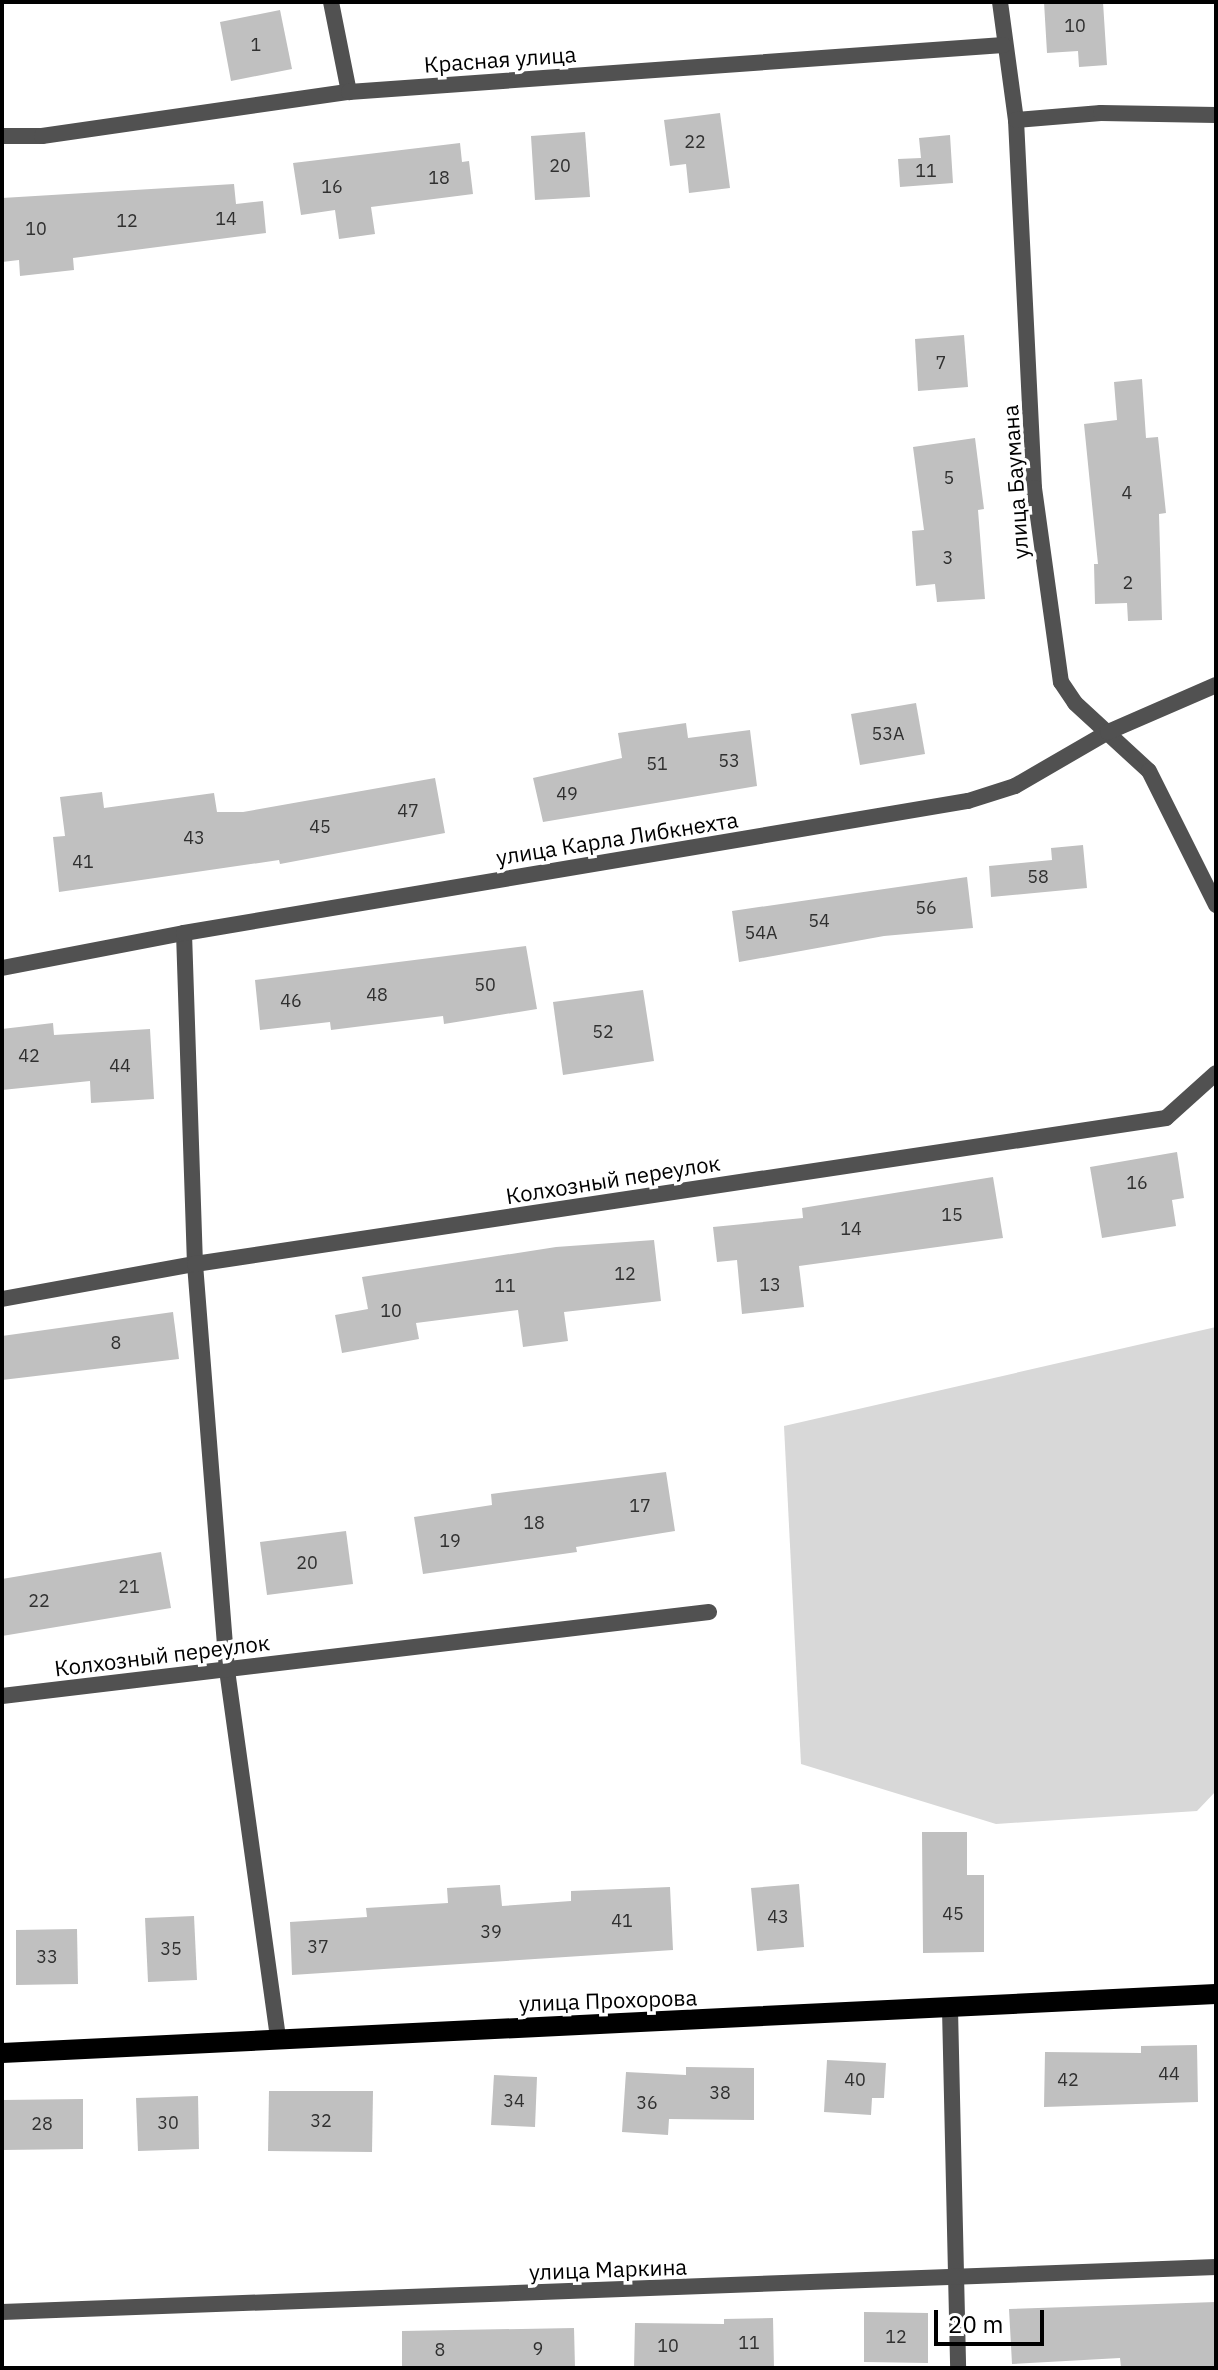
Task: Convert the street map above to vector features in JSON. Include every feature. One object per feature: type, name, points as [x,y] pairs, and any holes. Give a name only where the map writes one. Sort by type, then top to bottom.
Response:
[{"type":"main road","name":"улица Прохорова","points":[[2,2053],[1216,1994]]},
{"type":"street","points":[[331,2],[349,92]]},
{"type":"street","name":"улица Баумана","points":[[1000,2],[1003,45],[1016,120],[1034,488],[1052,643],[1061,682],[1075,703],[1149,771],[1167,799],[1216,905]]},
{"type":"street","name":"Красная улица","points":[[2,136],[42,136],[349,92],[1003,45]]},
{"type":"street","points":[[1016,120],[1101,113],[1216,115]]},
{"type":"street","name":"улица Карла Либкнехта","points":[[2,968],[184,933],[968,801],[1015,786],[1108,732],[1216,685]]},
{"type":"street","points":[[184,933],[195,1264],[227,1670],[278,2038]]},
{"type":"street","name":"Колхозный переулок","points":[[2,1299],[195,1264],[1166,1118],[1216,1073]]},
{"type":"street","name":"Колхозный переулок","points":[[2,1696],[709,1612]]},
{"type":"street","points":[[950,2009],[953,2279],[958,2368]]},
{"type":"street","name":"улица Маркина","points":[[2,2312],[1216,2267]]},
{"type":"shaded area","points":[[1216,1327],[1216,1791],[1197,1811],[996,1824],[801,1764],[784,1426]]},
{"type":"building","points":[[1044,2],[1103,2],[1107,65],[1079,67],[1078,51],[1047,53]]},
{"type":"building","points":[[280,10],[292,69],[231,81],[220,22]]},
{"type":"building","points":[[720,113],[730,188],[689,193],[686,164],[670,166],[664,120]]},
{"type":"building","points":[[585,132],[590,197],[535,200],[531,136]]},
{"type":"building","points":[[950,135],[953,183],[900,187],[898,159],[921,158],[919,138]]},
{"type":"building","points":[[460,143],[462,162],[469,161],[473,194],[371,207],[375,234],[339,239],[335,210],[301,215],[293,163]]},
{"type":"building","points":[[234,184],[236,204],[263,201],[266,233],[73,258],[74,270],[20,276],[19,260],[2,262],[2,198]]},
{"type":"building","points":[[964,335],[968,387],[918,391],[915,339]]},
{"type":"building","points":[[1142,379],[1146,438],[1158,437],[1166,513],[1159,514],[1162,620],[1128,621],[1127,603],[1095,604],[1094,564],[1098,564],[1084,424],[1117,420],[1114,382]]},
{"type":"building","points":[[975,438],[984,509],[978,510],[985,599],[937,602],[935,584],[916,586],[912,531],[924,530],[913,447]]},
{"type":"building","points":[[916,703],[925,754],[860,765],[851,714]]},
{"type":"building","points":[[686,723],[688,738],[750,730],[757,786],[543,822],[533,778],[622,758],[618,733]]},
{"type":"building","points":[[435,778],[445,833],[280,864],[279,860],[59,892],[53,837],[65,836],[60,797],[102,792],[104,808],[214,793],[217,812],[243,812]]},
{"type":"building","points":[[1083,845],[1087,888],[991,897],[989,866],[1052,860],[1051,848]]},
{"type":"building","points":[[967,877],[973,928],[884,936],[739,962],[732,911]]},
{"type":"building","points":[[526,946],[537,1009],[444,1024],[443,1016],[331,1030],[330,1022],[260,1030],[255,980]]},
{"type":"building","points":[[643,990],[654,1061],[563,1075],[553,1002]]},
{"type":"building","points":[[53,1023],[54,1035],[150,1029],[154,1099],[91,1103],[90,1081],[2,1090],[2,1029]]},
{"type":"building","points":[[1177,1152],[1184,1198],[1172,1200],[1176,1226],[1102,1238],[1090,1167]]},
{"type":"building","points":[[993,1177],[1003,1238],[799,1266],[804,1307],[742,1314],[737,1260],[717,1262],[713,1227],[803,1218],[802,1208]]},
{"type":"building","points":[[654,1240],[661,1301],[564,1312],[568,1341],[523,1347],[518,1310],[416,1323],[419,1339],[342,1353],[335,1315],[368,1309],[362,1277],[556,1247]]},
{"type":"building","points":[[173,1312],[179,1359],[2,1380],[2,1336]]},
{"type":"building","points":[[666,1472],[675,1531],[576,1547],[577,1552],[423,1574],[414,1517],[492,1505],[491,1494]]},
{"type":"building","points":[[346,1531],[353,1584],[267,1595],[260,1542]]},
{"type":"building","points":[[161,1552],[171,1608],[2,1636],[2,1579]]},
{"type":"building","points":[[922,1832],[967,1832],[967,1875],[984,1875],[984,1952],[923,1953]]},
{"type":"building","points":[[799,1884],[804,1947],[757,1951],[751,1888]]},
{"type":"building","points":[[500,1885],[502,1906],[571,1901],[571,1891],[670,1887],[673,1950],[292,1975],[290,1922],[367,1917],[366,1908],[448,1903],[447,1888]]},
{"type":"building","points":[[194,1916],[197,1980],[148,1982],[145,1918]]},
{"type":"building","points":[[77,1929],[78,1984],[16,1985],[16,1930]]},
{"type":"building","points":[[1197,2045],[1198,2102],[1044,2107],[1045,2052],[1141,2053],[1141,2046]]},
{"type":"building","points":[[827,2060],[886,2063],[884,2098],[872,2098],[871,2115],[824,2112]]},
{"type":"building","points":[[686,2067],[754,2068],[754,2120],[669,2119],[668,2135],[622,2132],[626,2072],[686,2075]]},
{"type":"building","points":[[494,2075],[537,2077],[535,2127],[491,2125]]},
{"type":"building","points":[[269,2091],[373,2091],[372,2152],[268,2151]]},
{"type":"building","points":[[198,2096],[199,2149],[138,2151],[136,2098]]},
{"type":"building","points":[[83,2099],[83,2149],[2,2150],[2,2100]]},
{"type":"building","points":[[1216,2302],[1216,2368],[1121,2368],[1120,2358],[1012,2364],[1009,2309]]},
{"type":"building","points":[[864,2312],[928,2313],[928,2363],[864,2362]]},
{"type":"building","points":[[773,2318],[774,2368],[634,2368],[635,2323],[724,2324],[724,2319]]},
{"type":"building","points":[[574,2328],[575,2368],[402,2368],[402,2331]]}]
